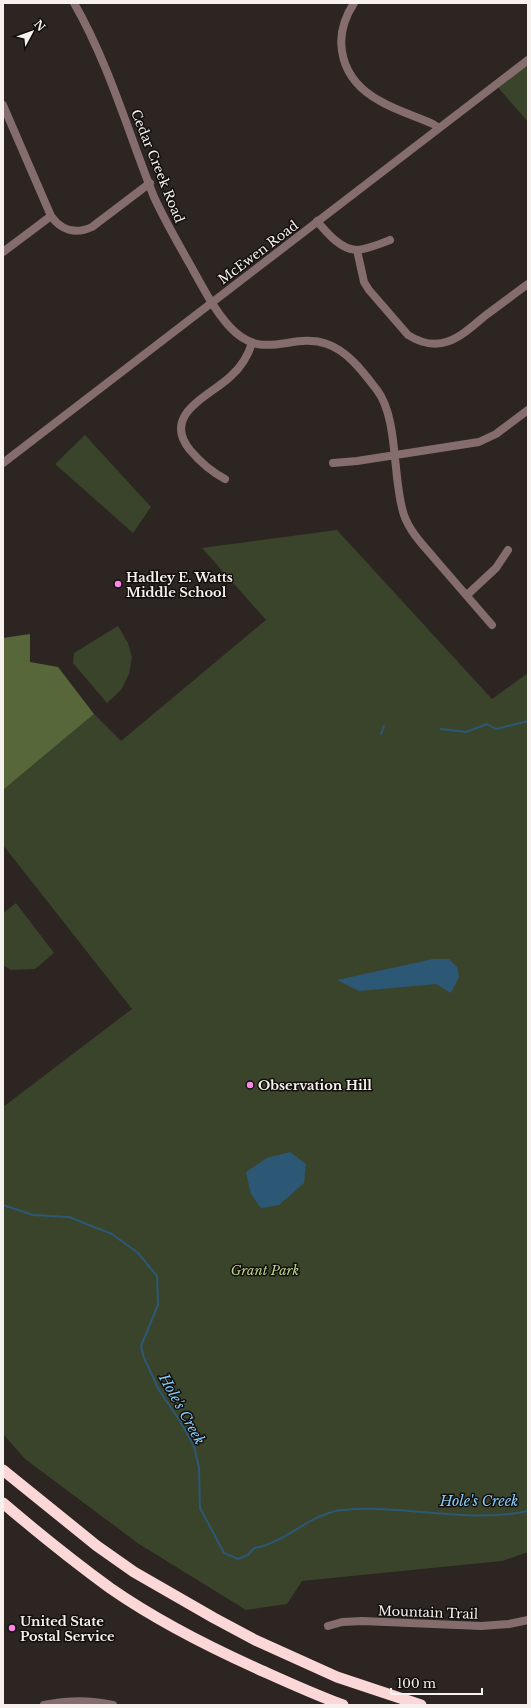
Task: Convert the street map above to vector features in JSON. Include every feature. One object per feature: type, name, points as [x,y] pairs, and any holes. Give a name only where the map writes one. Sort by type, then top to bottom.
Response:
[{"type":"highway","points":[[3,1470],[97,1546],[134,1572],[214,1618],[255,1640],[337,1677],[421,1705]]},
{"type":"highway","points":[[3,1503],[104,1583],[161,1620],[208,1646],[311,1694],[343,1705]]},
{"type":"street","name":"Cedar Creek Road","points":[[74,3],[100,53],[150,183],[169,227],[212,302],[230,327],[252,343]]},
{"type":"street","points":[[354,3],[343,22],[341,49],[344,62],[354,79],[379,101],[439,128]]},
{"type":"street","name":"McEwen Road","points":[[3,463],[528,60]]},
{"type":"street","points":[[3,105],[51,216],[61,227],[68,230],[86,230],[150,183]]},
{"type":"street","points":[[3,252],[51,216]]},
{"type":"street","points":[[318,221],[334,241],[357,250],[390,240]]},
{"type":"street","points":[[357,250],[364,282],[369,290],[408,335],[428,344],[444,343],[460,336],[528,284]]},
{"type":"street","points":[[225,479],[212,472],[202,464],[184,442],[181,425],[188,410],[237,371],[247,356],[252,343],[270,345],[301,341],[320,342],[332,346],[344,353],[378,392],[384,402],[387,409],[402,507],[410,527],[492,625]]},
{"type":"street","points":[[334,463],[394,456],[479,442],[496,434],[528,410]]},
{"type":"street","points":[[467,595],[496,568],[508,550]]},
{"type":"street","name":"Mountain Trail","points":[[328,1626],[342,1622],[358,1621],[495,1626],[528,1620]]},
{"type":"street","points":[[44,1705],[77,1701],[113,1705]]},
{"type":"green space","points":[[528,60],[528,122],[496,85]]},
{"type":"green space","points":[[85,435],[151,507],[133,533],[55,464]]},
{"type":"green space","name":"Grant Park","points":[[337,530],[492,699],[528,673],[528,1552],[502,1561],[302,1581],[287,1604],[246,1610],[139,1544],[25,1459],[3,1434],[3,1107],[132,1009],[3,845],[3,790],[94,714],[121,741],[266,620],[202,548]]},
{"type":"green space","points":[[118,626],[128,643],[132,657],[129,674],[121,690],[107,703],[73,663],[74,653]]},
{"type":"green space","points":[[30,634],[30,662],[58,667],[94,714],[3,790],[3,638]]},
{"type":"green space","points":[[16,903],[54,953],[35,969],[11,970],[3,965],[3,913]]},
{"type":"water","points":[[433,959],[449,959],[457,967],[459,977],[451,993],[436,984],[359,991],[337,980]]},
{"type":"water","points":[[290,1152],[306,1164],[304,1183],[279,1205],[261,1208],[251,1194],[246,1172],[267,1158]]},
{"type":"waterway","points":[[441,729],[466,732],[487,724],[496,729],[528,721]]},
{"type":"waterway","points":[[381,734],[384,726]]},
{"type":"waterway","name":"Hole's Creek","points":[[3,1205],[33,1215],[69,1217],[112,1234],[138,1253],[157,1276],[158,1305],[141,1346],[144,1358],[159,1390],[180,1421],[194,1446],[199,1468],[200,1508],[224,1553],[238,1559],[248,1555],[254,1548],[266,1545],[288,1535],[320,1516],[343,1510],[389,1509],[460,1515],[506,1514],[528,1511]]},
{"type":"place","name":"Hadley E. Watts Middle School","points":[[118,584]]},
{"type":"place","name":"Observation Hill","points":[[250,1085]]},
{"type":"place","name":"United State Postal Service","points":[[12,1628]]}]
